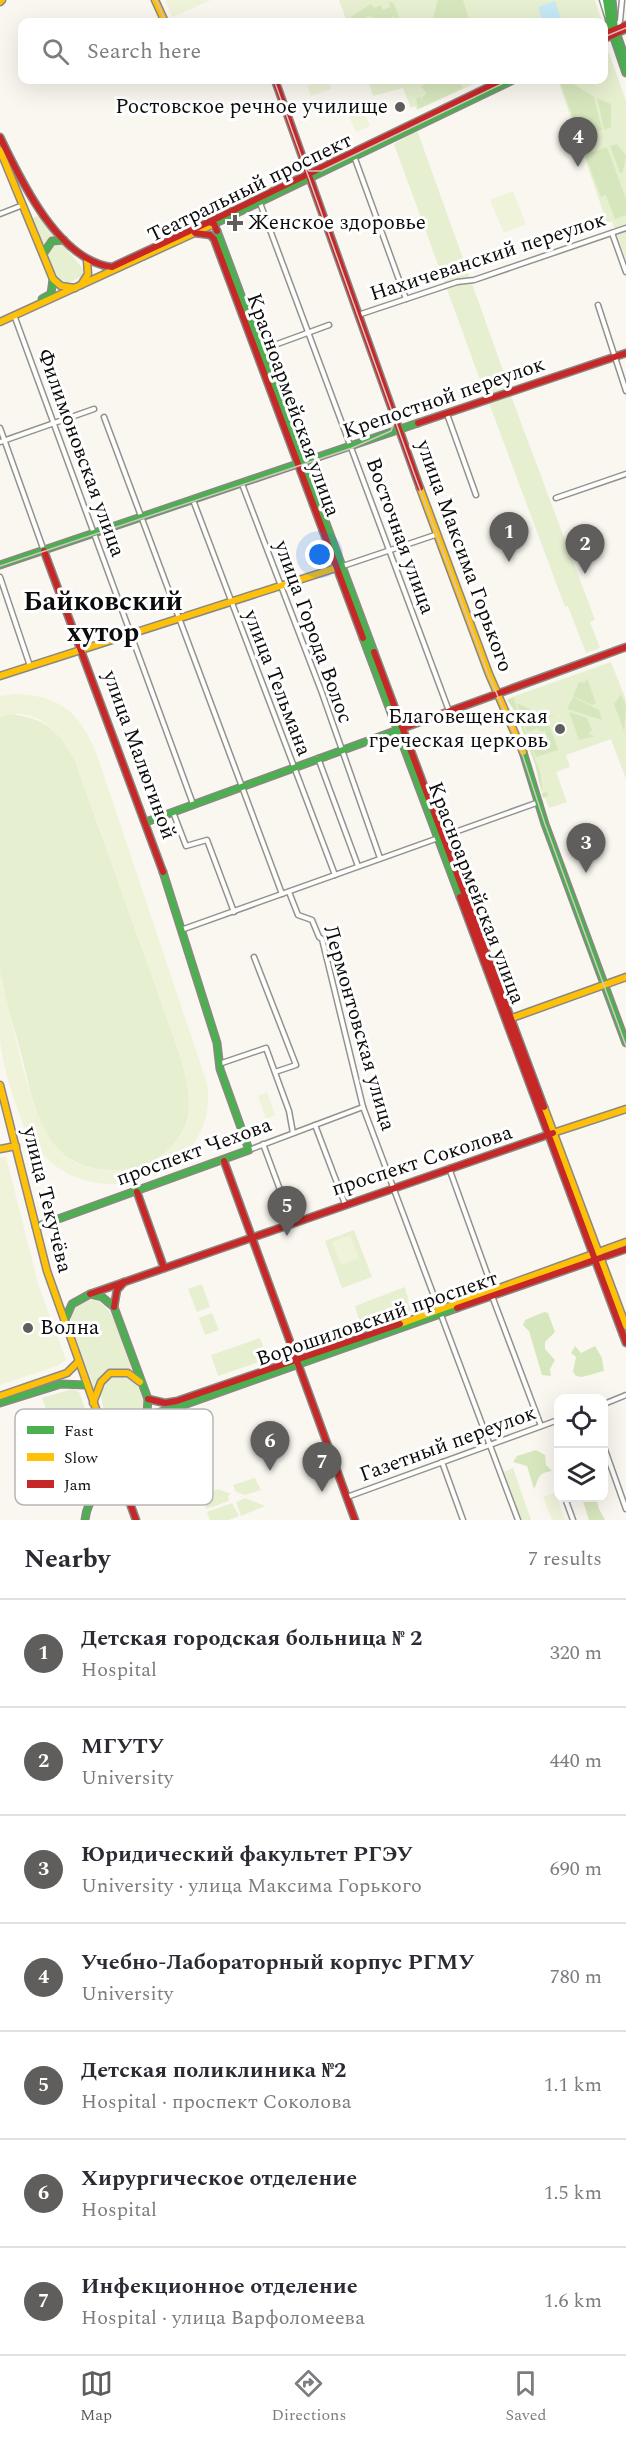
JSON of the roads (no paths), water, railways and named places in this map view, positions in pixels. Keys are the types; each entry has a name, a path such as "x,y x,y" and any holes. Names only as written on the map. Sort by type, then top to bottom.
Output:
{"main road":[{"path":"155,0 163,18"},
{"path":"604,0 609,22 626,60"},
{"path":"612,0 614,32 626,73"},
{"path":"608,36 626,27"},
{"path":"608,33 614,32"},
{"name":"улица Максима Горького","path":"276,84 399,430 520,743 538,802 626,1043"},
{"name":"Театральный проспект","path":"0,320 78,288 195,233 495,84"},
{"name":"Театральный проспект","path":"86,260 100,268 112,267 260,203 309,176 505,84"},
{"path":"0,137 22,183 47,220 86,260 88,274 78,288 61,286 53,279 0,150"},
{"name":"Красноармейская улица","path":"212,223 261,350 301,464"},
{"name":"Красноармейская улица","path":"195,233 210,235 214,239 626,1326"},
{"path":"43,255 50,243 64,240"},
{"name":"Театральный проспект","path":"0,320 48,297 52,290 53,279"},
{"name":"Крепостной переулок","path":"0,565 626,353"},
{"name":"улица Малюгиной","path":"44,551 146,822 217,1043 219,1064 249,1150"},
{"path":"0,676 339,567"},
{"path":"146,822 626,647"},
{"name":"Красноармейская улица","path":"440,837 512,1018 553,1135"},
{"path":"512,1018 626,977"},
{"name":"улица Текучёва","path":"0,1085 36,1227 64,1322 93,1404"},
{"name":"проспект Соколова","path":"64,1322 71,1302 126,1280 626,1109"},
{"path":"0,1149 16,1146"},
{"name":"проспект Чехова","path":"36,1227 224,1161 249,1150"},
{"path":"224,1161 356,1520"},
{"path":"137,1192 164,1268"},
{"name":"Ворошиловский проспект","path":"171,1409 598,1255 626,1242"},
{"name":"Ворошиловский проспект","path":"598,1255 626,1249"},
{"name":"Красноармейская улица","path":"598,1255 626,1343"},
{"path":"114,1307 117,1290 126,1280"},
{"path":"90,1294 102,1297 114,1307 148,1399 148,1409"},
{"path":"0,1396 67,1373 78,1362"},
{"name":"Ворошиловский проспект","path":"148,1399 170,1403 297,1362"},
{"path":"95,1409 93,1404 101,1383 110,1373 128,1373 143,1386"},
{"path":"0,1403 61,1384 86,1385"},
{"path":"85,1520 87,1505"},
{"path":"130,1505 136,1520"}],"street":[{"path":"614,32 620,21 622,0"},
{"path":"354,156 406,300"},
{"name":"Восточная улица","path":"260,203 449,711"},
{"path":"0,214 23,205"},
{"name":"Нахичеванский переулок","path":"358,315 457,282 474,280 626,228"},
{"path":"612,233 626,272"},
{"path":"598,305 626,391"},
{"name":"Филимоновская улица","path":"14,315 132,632 193,804"},
{"path":"261,350 329,325"},
{"path":"2,441 94,409"},
{"path":"447,414 476,495"},
{"path":"104,417 282,894"},
{"name":"улица Малюгиной","path":"0,428 2,441 44,551"},
{"path":"556,498 626,474"},
{"name":"улица Города Волос","path":"242,484 322,693 380,858"},
{"name":"улица Тельмана","path":"193,500 335,875"},
{"path":"339,567 438,534"},
{"path":"0,577 30,666"},
{"path":"318,758 358,866"},
{"path":"181,930 538,802"},
{"path":"173,812 186,846 207,840 234,912"},
{"name":"Лермонтовская улица","path":"289,892 297,915 312,920 322,939 363,1107 518,1520"},
{"path":"254,957 296,1065 275,1072"},
{"path":"219,1064 265,1047 289,1111 293,1133"},
{"name":"проспект Чехова","path":"249,1150 363,1107"},
{"path":"315,1125 345,1204"},
{"path":"263,1144 292,1222"},
{"path":"448,1168 541,1426"},
{"path":"608,1402 626,1395"},
{"name":"Газетный переулок","path":"347,1497 554,1421"},
{"path":"603,1448 626,1509"},
{"path":"441,1462 463,1520"},
{"path":"567,1502 573,1520"}],"water":[{"path":"555,1 561,18 542,18 538,7"}],"tram line":[{"path":"156,0 164,18"},
{"path":"608,35 626,28"},
{"path":"275,84 415,476 488,674 519,744 545,824 626,1046"},
{"path":"304,165 309,171 321,171 502,84"},
{"path":"0,566 352,448 391,431 396,418"}],"place":[{"name":"Ростовское речное училище","path":"400,107"},
{"name":"Учебно-Лабораторный корпус РГМУ","path":"578,167"},
{"name":"Женское здоровье","path":"235,223"},
{"name":"Детская городская больница № 2","path":"509,562"},
{"name":"МГУТУ","path":"585,574"},
{"name":"Благовещенская греческая церковь","path":"560,729"},
{"name":"Юридический факультет РГЭУ","path":"586,873"},
{"name":"Детская поликлиника №2","path":"287,1236"},
{"name":"Волна","path":"28,1328"},
{"name":"Хирургическое отделение","path":"270,1471"},
{"name":"Инфекционное отделение","path":"322,1492"}],"district":[{"name":"Байковский хутор","path":"103,618"}]}
